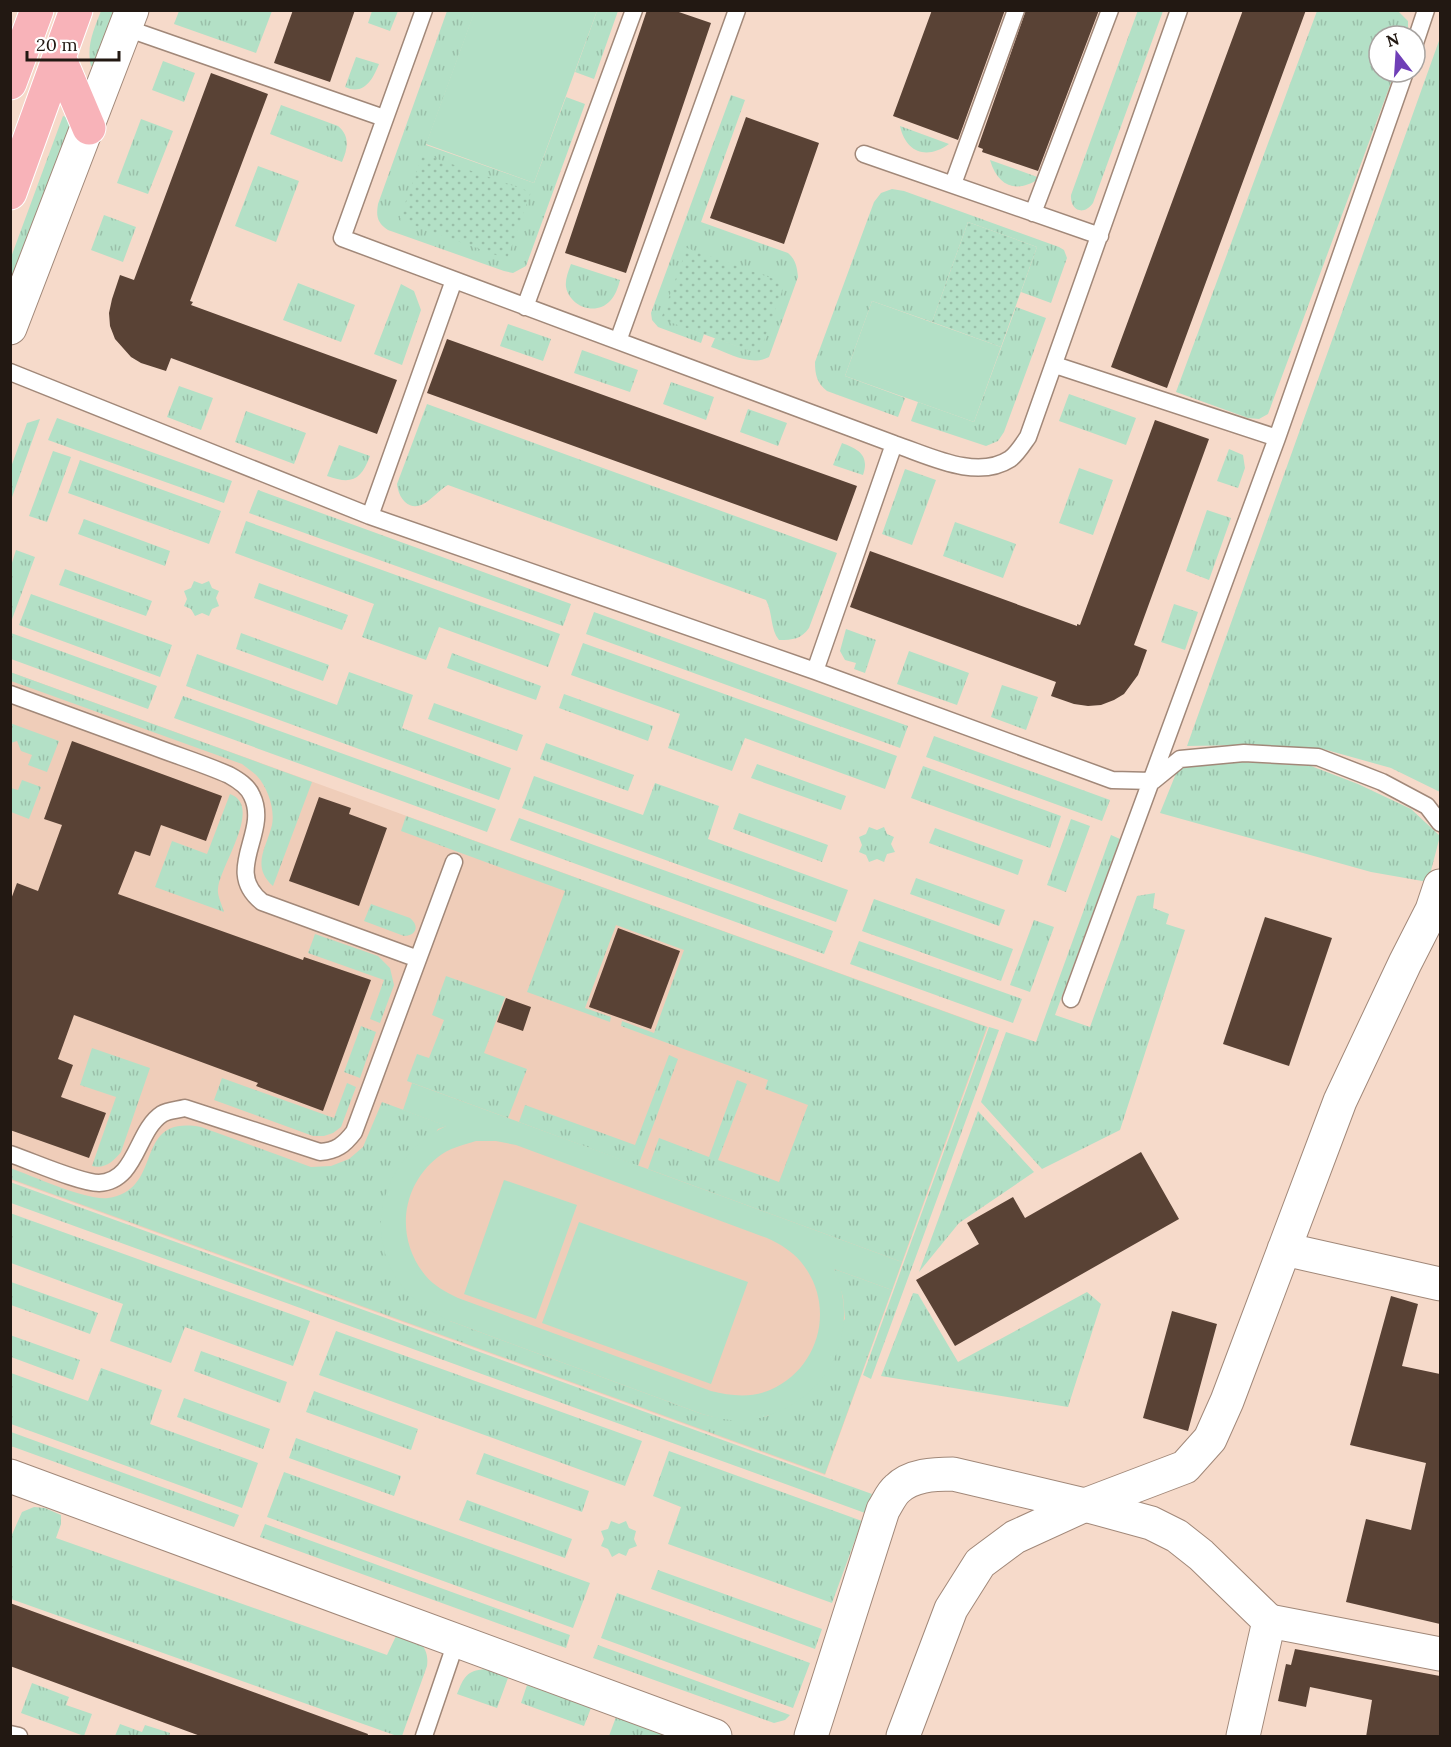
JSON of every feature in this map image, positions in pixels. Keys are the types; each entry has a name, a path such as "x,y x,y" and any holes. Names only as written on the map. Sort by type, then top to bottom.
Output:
{"main road":[{"path":"14,67 36,10"},
{"path":"10,193 76,10"},
{"path":"59,57 89,128"}],"street":[{"path":"10,328 89,128 129,19"},
{"path":"903,1737 951,1609 980,1563 1015,1537 1085,1505 1185,1467 1210,1439 1227,1401 1340,1101 1432,910 1440,886"},
{"path":"1284,1249 1440,1284"},
{"path":"811,1737 883,1510 896,1489 915,1478 934,1474 953,1474 1151,1523 1177,1536 1202,1555 1269,1621 1440,1654"},
{"path":"10,1476 715,1737"},
{"path":"1243,1737 1269,1621"}],"lane":[{"path":"424,10 342,238 894,444 964,467 992,467 1012,458 1028,437 1179,10"},
{"path":"525,307 634,10"},
{"path":"618,341 737,10"},
{"path":"953,184 1016,10"},
{"path":"1033,213 1110,10"},
{"path":"129,19 384,118"},
{"path":"1071,999 1153,781 1277,438 1401,84"},
{"path":"864,154 1100,236"},
{"path":"370,516 454,280"},
{"path":"1055,365 1277,438"},
{"path":"10,372 370,516 815,671 1112,780 1153,781 1180,759 1244,753 1318,757 1382,782 1427,806 1440,823"},
{"path":"815,671 894,444"},
{"path":"10,694 204,765 244,784 252,796 257,812 256,826 244,866 247,882 254,895 262,902 418,959"},
{"path":"10,1154 84,1180 100,1183 115,1178 126,1168 149,1124 164,1112 184,1108 320,1152 333,1151 345,1144 354,1132 454,862"},
{"path":"424,1737 456,1642"},
{"path":"10,1734 19,1737"}],"shaded area":[{"path":"10,672 988,1027 825,1475 11,1180"}],"green space":[{"path":"179,10 272,11 256,53 174,24"},
{"path":"475,10 597,11 534,183 426,144"},
{"path":"1138,10 1163,11 1093,203 1086,209 1078,210 1073,205 1071,195"},
{"path":"101,11 117,11 94,66 91,66 90,45"},
{"path":"372,11 398,11 390,31 368,23"},
{"path":"447,11 475,11 426,145 534,183 566,97 585,104 526,266 513,273 388,230 378,219 378,204"},
{"path":"597,11 618,11 594,79 575,72"},
{"path":"1317,11 1398,11 1408,21 1408,24 1367,24 1367,84 1391,84 1268,414 1259,419 1248,418 1176,392"},
{"path":"1440,38 1440,792 1391,768 1323,749 1246,745 1187,746 1424,84 1427,84 1427,74"},
{"path":"356,57 379,64 374,75 363,88 352,89 345,87"},
{"path":"163,61 195,73 184,102 152,90"},
{"path":"731,95 745,100 701,222 788,253 796,264 798,277 769,357 762,360 747,360 711,347 715,338 759,354 661,318 704,334 701,343 658,327 652,320 651,313"},
{"path":"281,105 338,126 345,134 347,142 342,162 270,134"},
{"path":"63,116 69,118 69,138 11,298 10,260"},
{"path":"141,119 173,131 148,194 117,183"},
{"path":"900,126 949,144 933,152 918,151 907,142"},
{"path":"423,154 531,192 507,259 399,220"},
{"path":"990,160 1040,178 1024,186 1009,185 998,176"},
{"path":"258,166 299,181 276,242 235,226"},
{"path":"892,189 904,191 1059,247 1064,250 1067,258 1051,303 1021,292 1037,247 968,222 932,322 872,301 845,376 905,398 898,417 827,391 819,382 815,367 874,202 881,193"},
{"path":"104,215 136,227 123,262 91,250"},
{"path":"968,222 1037,247 1001,347 932,322"},
{"path":"687,248 785,283 759,354 661,319"},
{"path":"571,264 620,280 610,301 604,306 591,308 584,307 573,300 566,287"},
{"path":"298,283 355,305 341,342 283,320"},
{"path":"401,284 414,291 421,310 402,365 374,354"},
{"path":"872,301 1001,347 974,422 845,376"},
{"path":"1016,307 1046,318 1004,432 998,441 986,446 911,421 918,402 974,422"},
{"path":"508,324 551,339 543,361 500,346"},
{"path":"582,350 638,370 630,392 574,373"},
{"path":"671,382 714,397 706,420 663,404"},
{"path":"179,386 213,398 201,430 167,417"},
{"path":"1069,394 1136,418 1126,445 1059,421"},
{"path":"427,404 837,553 809,628 803,635 796,638 779,640 774,631 766,600 448,485 428,501 411,506 402,498 397,484"},
{"path":"748,409 787,423 778,446 740,432"},
{"path":"246,411 306,433 294,464 235,442"},
{"path":"57,418 232,481 224,503 48,440"},
{"path":"40,419 11,500 11,467 27,423"},
{"path":"842,443 858,450 864,458 863,475 833,465"},
{"path":"339,445 370,456 363,471 349,480 327,476"},
{"path":"1229,449 1243,455 1245,468 1238,488 1217,481"},
{"path":"53,451 71,457 47,522 29,516"},
{"path":"80,460 221,511 209,544 68,493"},
{"path":"1079,468 1113,480 1093,535 1059,523"},
{"path":"905,469 936,480 912,545 882,534"},
{"path":"258,490 571,604 563,626 249,513"},
{"path":"1207,510 1231,518 1209,580 1186,571"},
{"path":"84,519 170,551 165,566 78,534"},
{"path":"246,521 560,634 548,667 439,627 426,660 362,637 374,604 235,553"},
{"path":"955,522 1016,544 1003,578 943,556"},
{"path":"16,550 35,557 11,622 11,566"},
{"path":"65,569 152,601 146,616 59,585"},
{"path":"194,581 202,584 209,581 212,588 219,591 216,598 219,606 212,609 209,616 202,613 195,616 191,609 184,606 187,599 184,591 191,588"},
{"path":"259,583 348,615 342,630 254,598"},
{"path":"31,594 172,645 160,677 19,625"},
{"path":"1174,604 1198,612 1185,650 1161,642"},
{"path":"594,612 908,726 900,748 586,634"},
{"path":"846,629 876,640 865,673 854,669 856,663 845,660 840,651"},
{"path":"11,633 157,686 148,709 11,659"},
{"path":"241,633 329,665 323,681 236,649"},
{"path":"583,643 897,756 885,789 745,738 732,771 668,748 680,714 571,675"},
{"path":"909,651 969,673 957,705 897,684"},
{"path":"452,653 541,686 536,700 447,668"},
{"path":"197,654 337,705 349,672 413,695 402,728 511,768 499,800 186,686"},
{"path":"10,672 312,782 273,886 266,879 261,864 273,819 270,799 254,773 242,764 11,681"},
{"path":"1002,685 1038,697 1026,730 991,717"},
{"path":"564,694 653,726 648,741 559,708"},
{"path":"183,696 496,809 487,832 174,718"},
{"path":"434,703 523,735 517,751 428,719"},
{"path":"10,723 59,741 47,772 28,765 32,755 21,751 17,741 11,743"},
{"path":"934,736 1110,800 1102,821 926,757"},
{"path":"546,743 634,775 628,791 540,759"},
{"path":"1242,762 1311,766 1358,784 1411,809 1440,836 1428,882 1371,872 1160,813 1179,766"},
{"path":"757,764 846,796 841,810 751,778"},
{"path":"923,766 1061,816 1050,848 911,798"},
{"path":"534,776 643,815 655,783 719,806 708,839 848,890 836,922 522,808"},
{"path":"22,780 41,787 29,819 11,812 11,788 18,790"},
{"path":"230,794 239,801 243,811 237,838 218,889 224,912 155,887 172,841 207,854"},
{"path":"739,813 828,845 822,862 733,829"},
{"path":"406,816 987,1027 902,1262 648,1169 659,1138 709,1157 737,1080 747,1084 718,1160 779,1182 808,1105 765,1089 768,1080 621,1026 622,1021 654,1033 684,950 616,925 585,1008 611,1017 610,1022 527,992 565,891 401,831"},
{"path":"519,818 833,931 824,954 510,840"},
{"path":"1071,819 1090,826 1066,892 1047,885"},
{"path":"869,827 877,830 884,827 887,834 894,837 891,844 895,852 887,854 884,862 877,859 869,862 866,855 859,852 862,845 859,837 866,834"},
{"path":"935,828 1023,860 1018,875 929,843"},
{"path":"1111,835 1120,839 1055,1015 1090,1027 1137,896 1155,893 1153,908 1169,914 1166,924 1185,930 1120,1130 1042,1169 981,1102 1006,1032 1036,1042"},
{"path":"916,878 1005,910 999,926 910,894"},
{"path":"874,899 1013,949 1001,981 862,931"},
{"path":"371,904 410,918 416,927 414,932 404,936 364,921"},
{"path":"1034,920 1054,927 1030,992 1010,985"},
{"path":"315,934 378,956 390,968 394,985 380,1023 370,1019 384,980 308,953"},
{"path":"859,941 1022,999 1013,1023 850,964"},
{"path":"446,976 505,997 484,1053 527,1069 508,1118 407,1081 417,1054 429,1058 444,1020 432,1015"},
{"path":"361,1026 376,1032 360,1078 344,1072"},
{"path":"989,1027 999,1030 871,1379 863,1375"},
{"path":"92,1048 150,1068 121,1152 105,1166 92,1166 116,1097 80,1085"},
{"path":"669,1055 678,1059 638,1166 519,1122 525,1105 635,1145"},
{"path":"222,1078 334,1118 347,1083 356,1087 341,1127 324,1136 313,1136 214,1100"},
{"path":"412,1083 902,1262 892,1290 834,1269 842,1295 844,1320 840,1344 830,1367 815,1386 797,1402 774,1414 748,1420 730,1420 702,1414 450,1321 429,1310 410,1295 399,1282 387,1260 382,1238 381,1215 386,1194 395,1173 409,1154 426,1138 446,1126 403,1110","holes":["476,1141 496,1141 516,1145 767,1238 790,1251 801,1262 812,1279 818,1297 820,1315 818,1334 801,1367 787,1380 763,1393 741,1395 718,1393 458,1298 436,1286 415,1260 409,1245 406,1213 416,1182 442,1154"]},
{"path":"382,1102 447,1126 438,1129 381,1219 450,1321 702,1414 735,1419 768,1416 845,1319 843,1297 834,1269 892,1290 825,1474 11,1179 10,1168 87,1196 108,1198 126,1192 137,1182 156,1142 165,1131 179,1126 201,1127 311,1167 331,1166 349,1159 363,1147"},
{"path":"978,1111 1034,1172 959,1223 919,1272"},
{"path":"504,1180 577,1205 536,1319 464,1294"},
{"path":"10,1182 872,1494 865,1513 11,1203"},
{"path":"10,1213 310,1321 293,1366 185,1327 171,1363 110,1341 123,1304 11,1263"},
{"path":"579,1222 748,1282 711,1384 542,1323"},
{"path":"11,1282 98,1313 90,1334 11,1305"},
{"path":"1087,1292 1101,1304 1068,1407 881,1376 913,1293 918,1294 958,1362"},
{"path":"336,1331 642,1441 625,1486 319,1375"},
{"path":"10,1335 80,1360 73,1380 11,1357"},
{"path":"201,1351 287,1382 280,1403 194,1371"},
{"path":"101,1368 162,1390 150,1424 258,1463 242,1508 11,1424 11,1373 88,1401"},
{"path":"314,1391 418,1429 411,1450 306,1412"},
{"path":"184,1398 270,1429 263,1449 177,1417"},
{"path":"11,1432 239,1515 234,1527 11,1446"},
{"path":"296,1438 401,1476 394,1496 289,1458"},
{"path":"669,1451 862,1521 832,1603 668,1544 681,1507 653,1496"},
{"path":"484,1453 589,1491 582,1512 476,1474"},
{"path":"284,1472 590,1583 573,1628 267,1517"},
{"path":"467,1500 572,1539 565,1558 459,1520"},
{"path":"34,1507 45,1508 61,1515 61,1524 56,1538 387,1655 396,1636 409,1637 420,1643 426,1652 427,1666 402,1736 11,1599 10,1539 22,1512"},
{"path":"611,1521 619,1524 626,1521 629,1528 636,1531 634,1539 637,1546 629,1549 626,1556 619,1553 612,1557 608,1549 601,1546 604,1539 601,1531 608,1529"},
{"path":"265,1524 570,1635 566,1648 260,1537"},
{"path":"658,1570 822,1629 815,1649 651,1589"},
{"path":"617,1593 810,1663 793,1708 601,1638"},
{"path":"598,1645 790,1715 785,1720 774,1723 593,1658"},
{"path":"485,1669 508,1678 497,1708 457,1694 470,1673"},
{"path":"32,1683 69,1697 66,1705 92,1714 84,1736 21,1713"},
{"path":"527,1685 591,1708 584,1726 521,1703"},
{"path":"616,1717 668,1736 609,1736"},
{"path":"120,1724 142,1732 145,1725 170,1733 169,1736 115,1736"}],"building":[{"path":"293,10 355,10 330,82 274,63"},
{"path":"647,10 673,10 711,23 626,273 565,253"},
{"path":"932,10 1005,10 958,140 893,116"},
{"path":"1026,10 1099,10 1038,171 982,152 983,149 978,147"},
{"path":"1243,10 1306,10 1167,388 1111,367"},
{"path":"211,73 268,94 190,301 193,302 191,305 397,380 377,434 171,358 166,371 141,363 131,357 115,339 110,326 109,313 120,275 134,280"},
{"path":"746,117 819,143 784,244 710,218"},
{"path":"447,339 857,486 837,541 427,393"},
{"path":"1155,420 1209,439 1134,645 1147,650 1138,675 1124,694 1101,705 1074,704 1051,696 1056,682 850,607 870,551 1077,626 1077,624 1080,625"},
{"path":"72,741 222,796 206,841 161,825 150,856 135,851 118,894 303,960 304,957 371,980 323,1111 256,1086 258,1083 74,1015 58,1059 73,1065 61,1097 106,1113 89,1158 10,1130 10,902 17,883 38,891 62,825 44,819"},
{"path":"319,797 351,808 349,814 387,828 359,906 289,881"},
{"path":"1265,917 1332,938 1289,1066 1223,1044"},
{"path":"618,928 680,951 651,1029 589,1007"},
{"path":"506,998 531,1007 523,1031 497,1022"},
{"path":"1141,1152 1179,1219 955,1346 916,1280 979,1244 967,1223 1013,1197 1025,1218"},
{"path":"1391,1296 1418,1304 1402,1366 1440,1374 1440,1624 1346,1602 1366,1519 1411,1530 1426,1463 1350,1445"},
{"path":"1172,1311 1217,1324 1188,1431 1143,1418"},
{"path":"10,1603 368,1734 367,1737 203,1737 10,1666"},
{"path":"1295,1649 1440,1676 1440,1737 1366,1737 1372,1700 1310,1687 1306,1707 1278,1701 1286,1664 1291,1665"}]}
